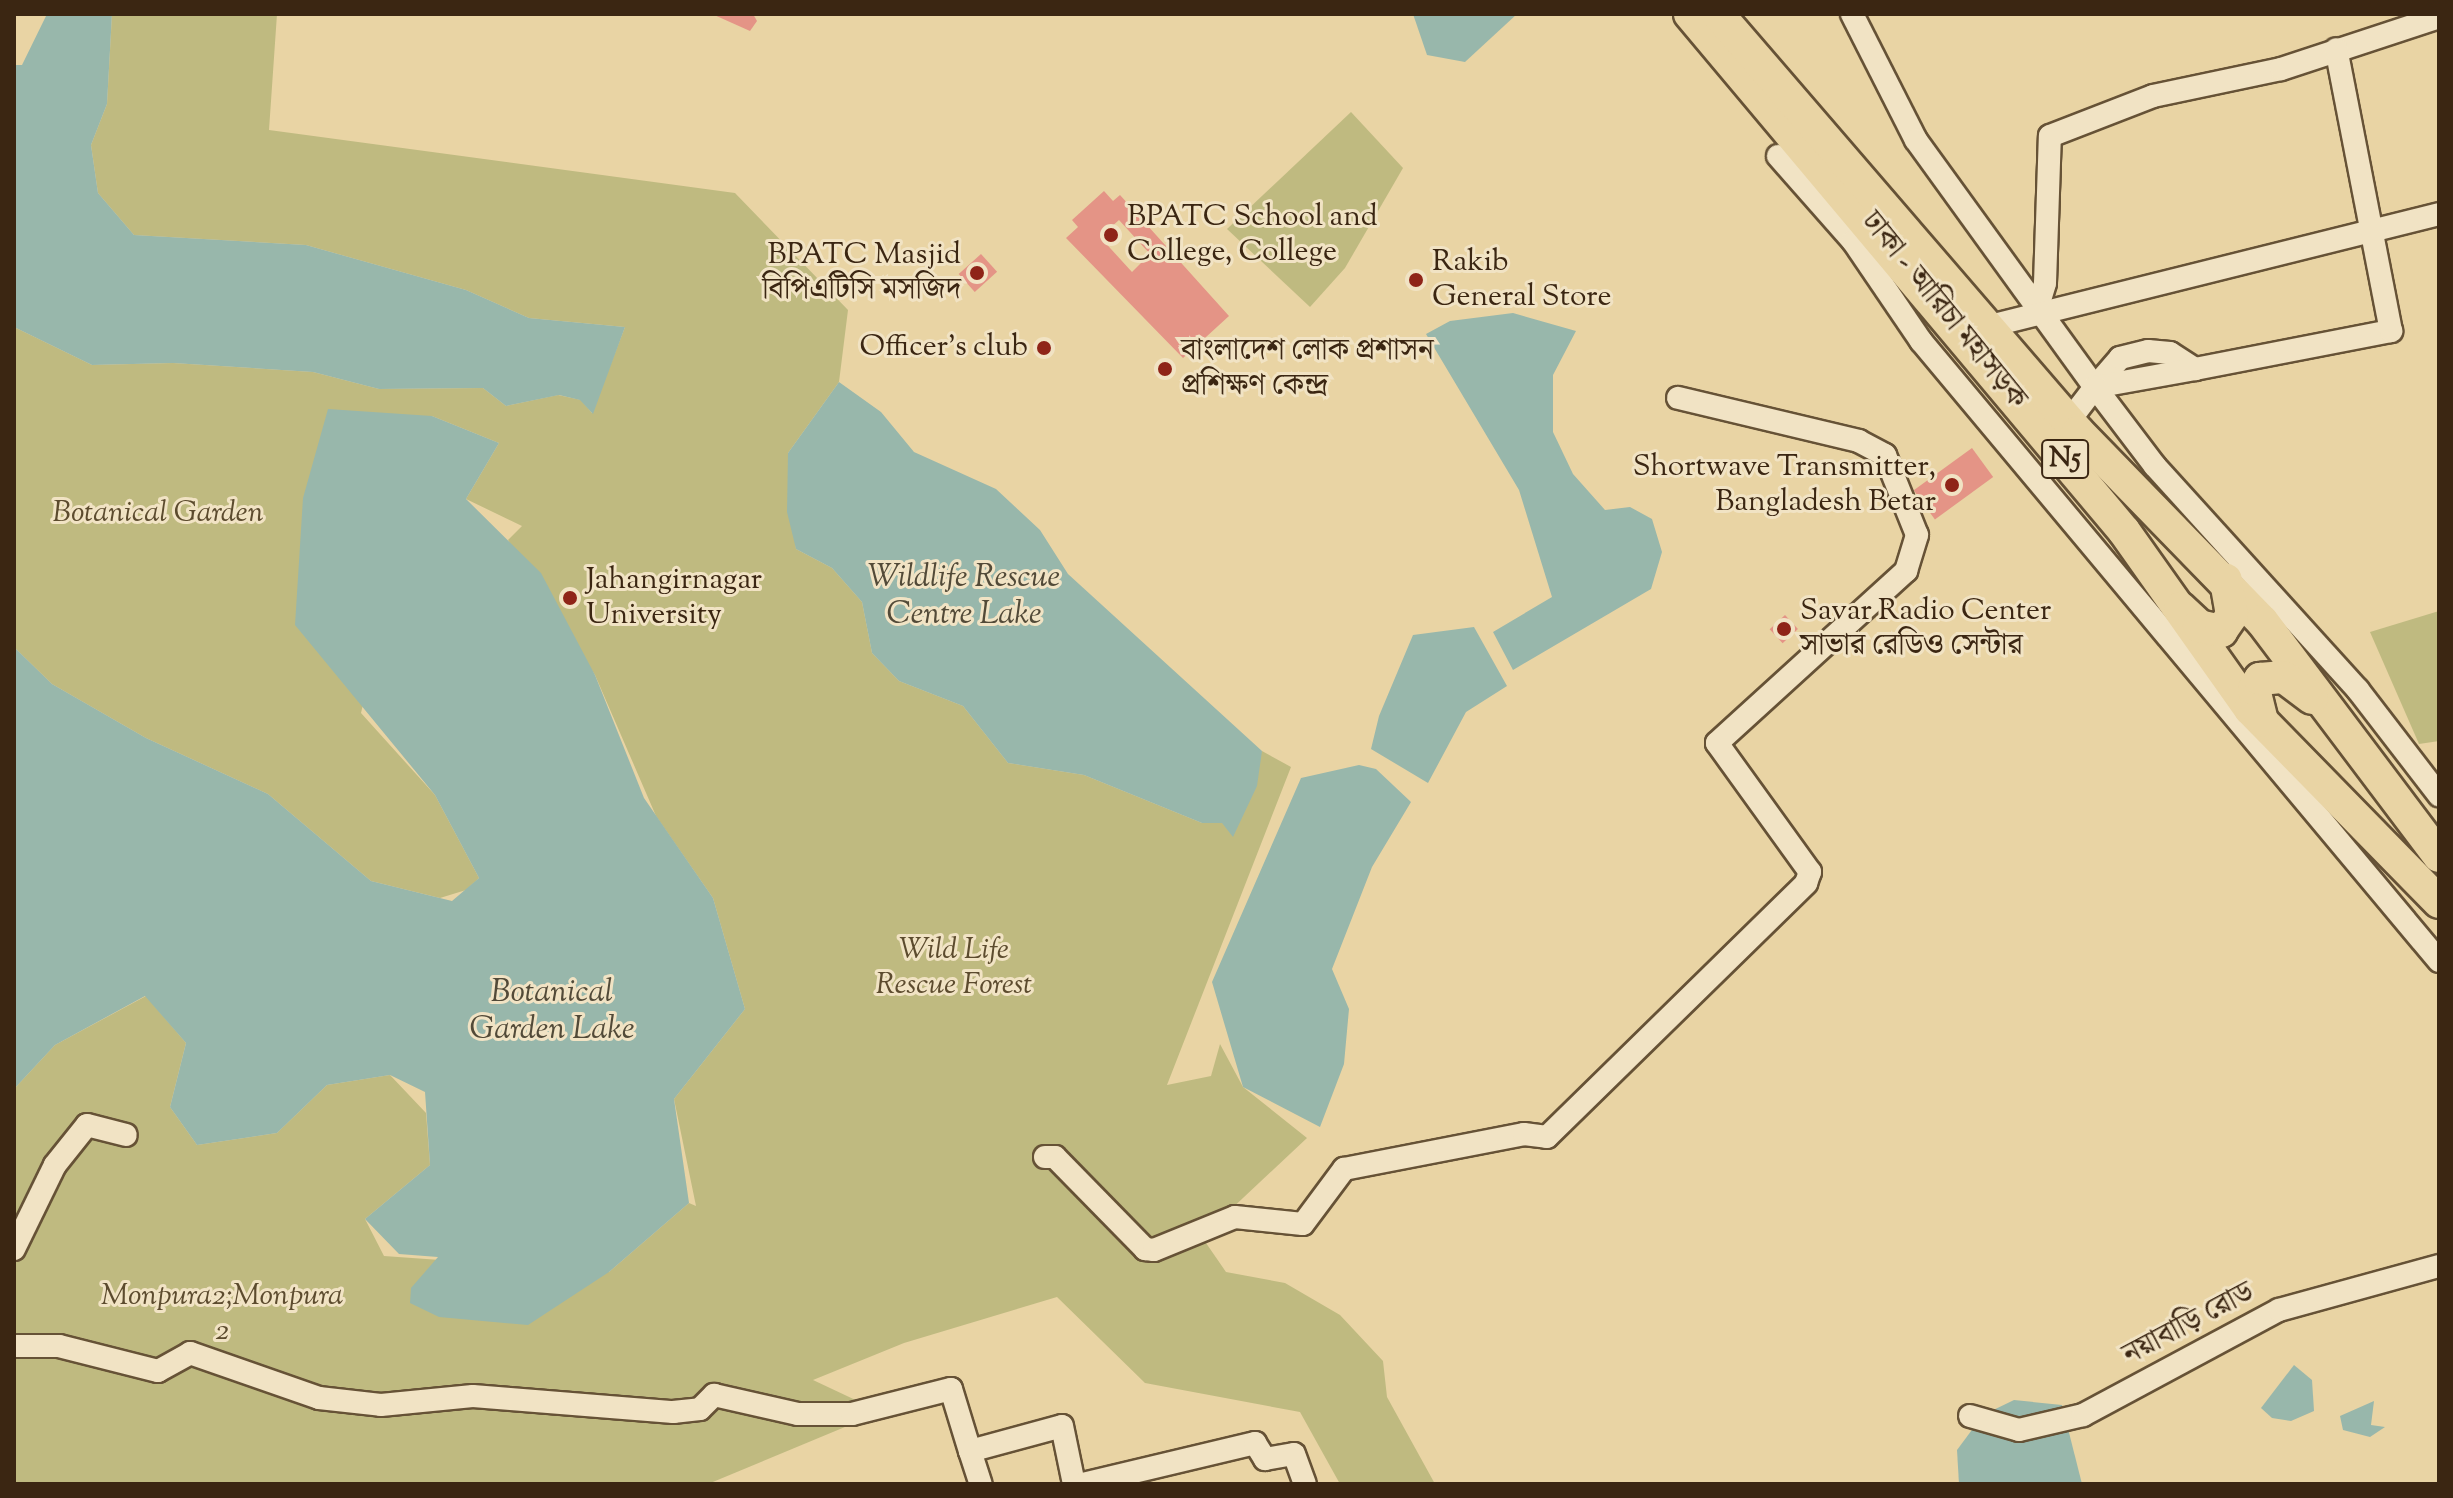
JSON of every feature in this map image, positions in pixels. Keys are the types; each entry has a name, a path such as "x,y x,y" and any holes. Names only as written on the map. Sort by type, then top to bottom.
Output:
{"highway":[{"name":"ঢাকা - আরিচা মহাসড়ক","path":"1690,14 2124,531 2208,659 2262,721 2439,902"},
{"name":"ঢাকা - আরিচা মহাসড়ক","path":"1718,14 2069,421 2226,580 2439,856"},
{"path":"2166,593 2199,626 2221,631 2232,615 2226,580"},
{"path":"2262,721 2254,689 2269,676 2301,687 2334,718"}],"street":[{"path":"1852,14 1916,140 2036,313 2155,466 2358,690 2439,795"},
{"path":"2036,313 2045,283 2050,136 2153,96 2336,49 2439,17"},
{"path":"2069,421 2095,387 2388,334 2391,316 2371,231 2336,49"},
{"path":"1778,156 1853,241 1921,341 2439,961"},
{"path":"1990,326 2439,214"},
{"path":"1045,1157 1055,1157 1145,1249 1154,1250 1235,1217 1303,1224 1344,1169 1524,1134 1547,1137 1806,883 1810,872 1717,743 1906,571 1917,535 1885,455 1859,441 1678,398"},
{"path":"14,1249 55,1165 87,1125 126,1135"},
{"name":"নয়াবাড়ি রোড","path":"1970,1416 2019,1430 2083,1415 2279,1310 2439,1266"},
{"path":"14,1346 59,1346 158,1371 190,1353 319,1398 381,1405 473,1396 673,1412 700,1409 714,1395 798,1414 852,1414 951,1389 981,1484"},
{"path":"970,1451 1062,1426 1074,1484"},
{"path":"1083,1484 1255,1443 1265,1459 1294,1454 1305,1484"}],"green space":[{"name":"Jahangirnagar University","path":"112,14 277,14 269,130 735,193 848,310 839,382 788,453 796,549 832,568 862,602 872,653 899,681 963,706 1008,763 1084,775 1202,823 1222,823 1262,751 1291,767 1167,1085 1211,1076 1220,1044 1243,1087 1307,1138 1227,1213 1206,1243 1226,1272 1285,1283 1340,1315 1383,1361 1387,1397 1435,1484 1340,1484 1300,1412 1145,1383 1057,1297 904,1343 813,1380 881,1412 708,1484 14,1484 14,1089 55,1045 146,996 186,1043 170,1107 197,1145 277,1133 327,1085 390,1075 426,1113 430,1165 365,1219 384,1256 609,1272 689,1203 696,1206 674,1099 745,1009 713,898 656,816 595,675 508,540 522,526 466,499 499,443 432,416 361,713 435,795 479,878 466,890 440,898 371,881 268,794 146,738 52,684 14,647 14,327 92,365 173,363 313,372 379,389 483,388 506,406 558,395 581,400 592,413 625,327 529,318 466,290 306,245 134,235 98,193 91,145 107,104"},
{"path":"1351,112 1403,168 1345,268 1310,307 1227,229"},
{"path":"2439,611 2439,741 2419,744 2370,632"}],"water":[{"path":"47,14 112,14 107,104 91,145 98,193 134,235 306,245 466,290 529,318 625,327 593,414 580,400 559,395 506,406 483,388 379,389 313,372 173,363 92,365 14,327 14,65 22,65"},
{"path":"1413,14 1517,14 1465,62 1427,55"},
{"path":"1513,313 1576,331 1553,375 1553,432 1573,474 1605,510 1630,507 1652,519 1662,552 1651,589 1513,670 1493,632 1552,597 1519,490 1426,334 1450,321"},
{"name":"Wildlife Rescue Centre Lake","path":"839,382 881,412 914,452 996,489 1040,530 1068,574 1262,751 1257,786 1233,837 1222,823 1202,823 1084,775 1008,763 963,706 899,681 872,653 862,602 832,568 796,549 787,512 788,453"},
{"name":"Botanical Garden Lake","path":"328,409 432,416 499,443 466,499 541,573 595,675 644,798 713,898 745,1009 674,1099 689,1203 609,1272 528,1325 439,1317 410,1303 411,1288 438,1257 399,1254 365,1219 430,1165 425,1092 390,1075 327,1085 277,1133 197,1145 170,1107 186,1043 145,996 55,1045 14,1089 14,647 52,684 146,738 268,794 371,881 452,901 479,878 435,795 295,625 303,498"},
{"path":"1474,627 1507,686 1466,712 1428,783 1371,749 1379,716 1413,635"},
{"path":"1359,765 1376,769 1411,802 1372,867 1332,969 1349,1009 1344,1064 1320,1127 1243,1087 1212,982 1301,778"},
{"path":"2294,1365 2312,1380 2314,1411 2291,1421 2272,1418 2261,1408"},
{"path":"2014,1400 2062,1405 2082,1484 1959,1484 1957,1450 1983,1415"},
{"path":"2374,1401 2371,1425 2385,1427 2370,1437 2343,1430 2340,1416"}],"building":[{"path":"712,14 753,14 757,21 750,31"},
{"path":"1104,191 1113,201 1120,195 1229,316 1183,358 1066,238 1078,227 1072,220","holes":["1119,220 1150,254 1132,272 1100,237"]},
{"name":"BPATC Masjid বিপিএটিসি মসজিদ","path":"981,254 997,272 975,292 959,274"},
{"name":"Shortwave Transmitter, Bangladesh Betar","path":"1972,448 1993,477 1935,519 1914,490"},
{"name":"Savar Radio Center সাভার রেডিও সেন্টার","path":"1785,615 1798,629 1783,643 1770,629"}],"place":[{"name":"BPATC School and College, College","path":"1111,235"},
{"name":"BPATC Masjid বিপিএটিসি মসজিদ","path":"977,273"},
{"name":"Rakib General Store","path":"1416,280"},
{"name":"Officer's club","path":"1044,348"},
{"name":"বাংলাদেশ লোক প্রশাসন প্রশিক্ষণ কেন্দ্র","path":"1165,369"},
{"name":"Shortwave Transmitter, Bangladesh Betar","path":"1952,485"},
{"name":"Jahangirnagar University","path":"570,598"},
{"name":"Savar Radio Center সাভার রেডিও সেন্টার","path":"1784,629"}],"park label":[{"name":"Botanical Garden","path":"158,514"},
{"name":"Wild Life Rescue Forest","path":"954,968"},
{"name":"Monpura2;Monpura 2","path":"222,1314"}]}
